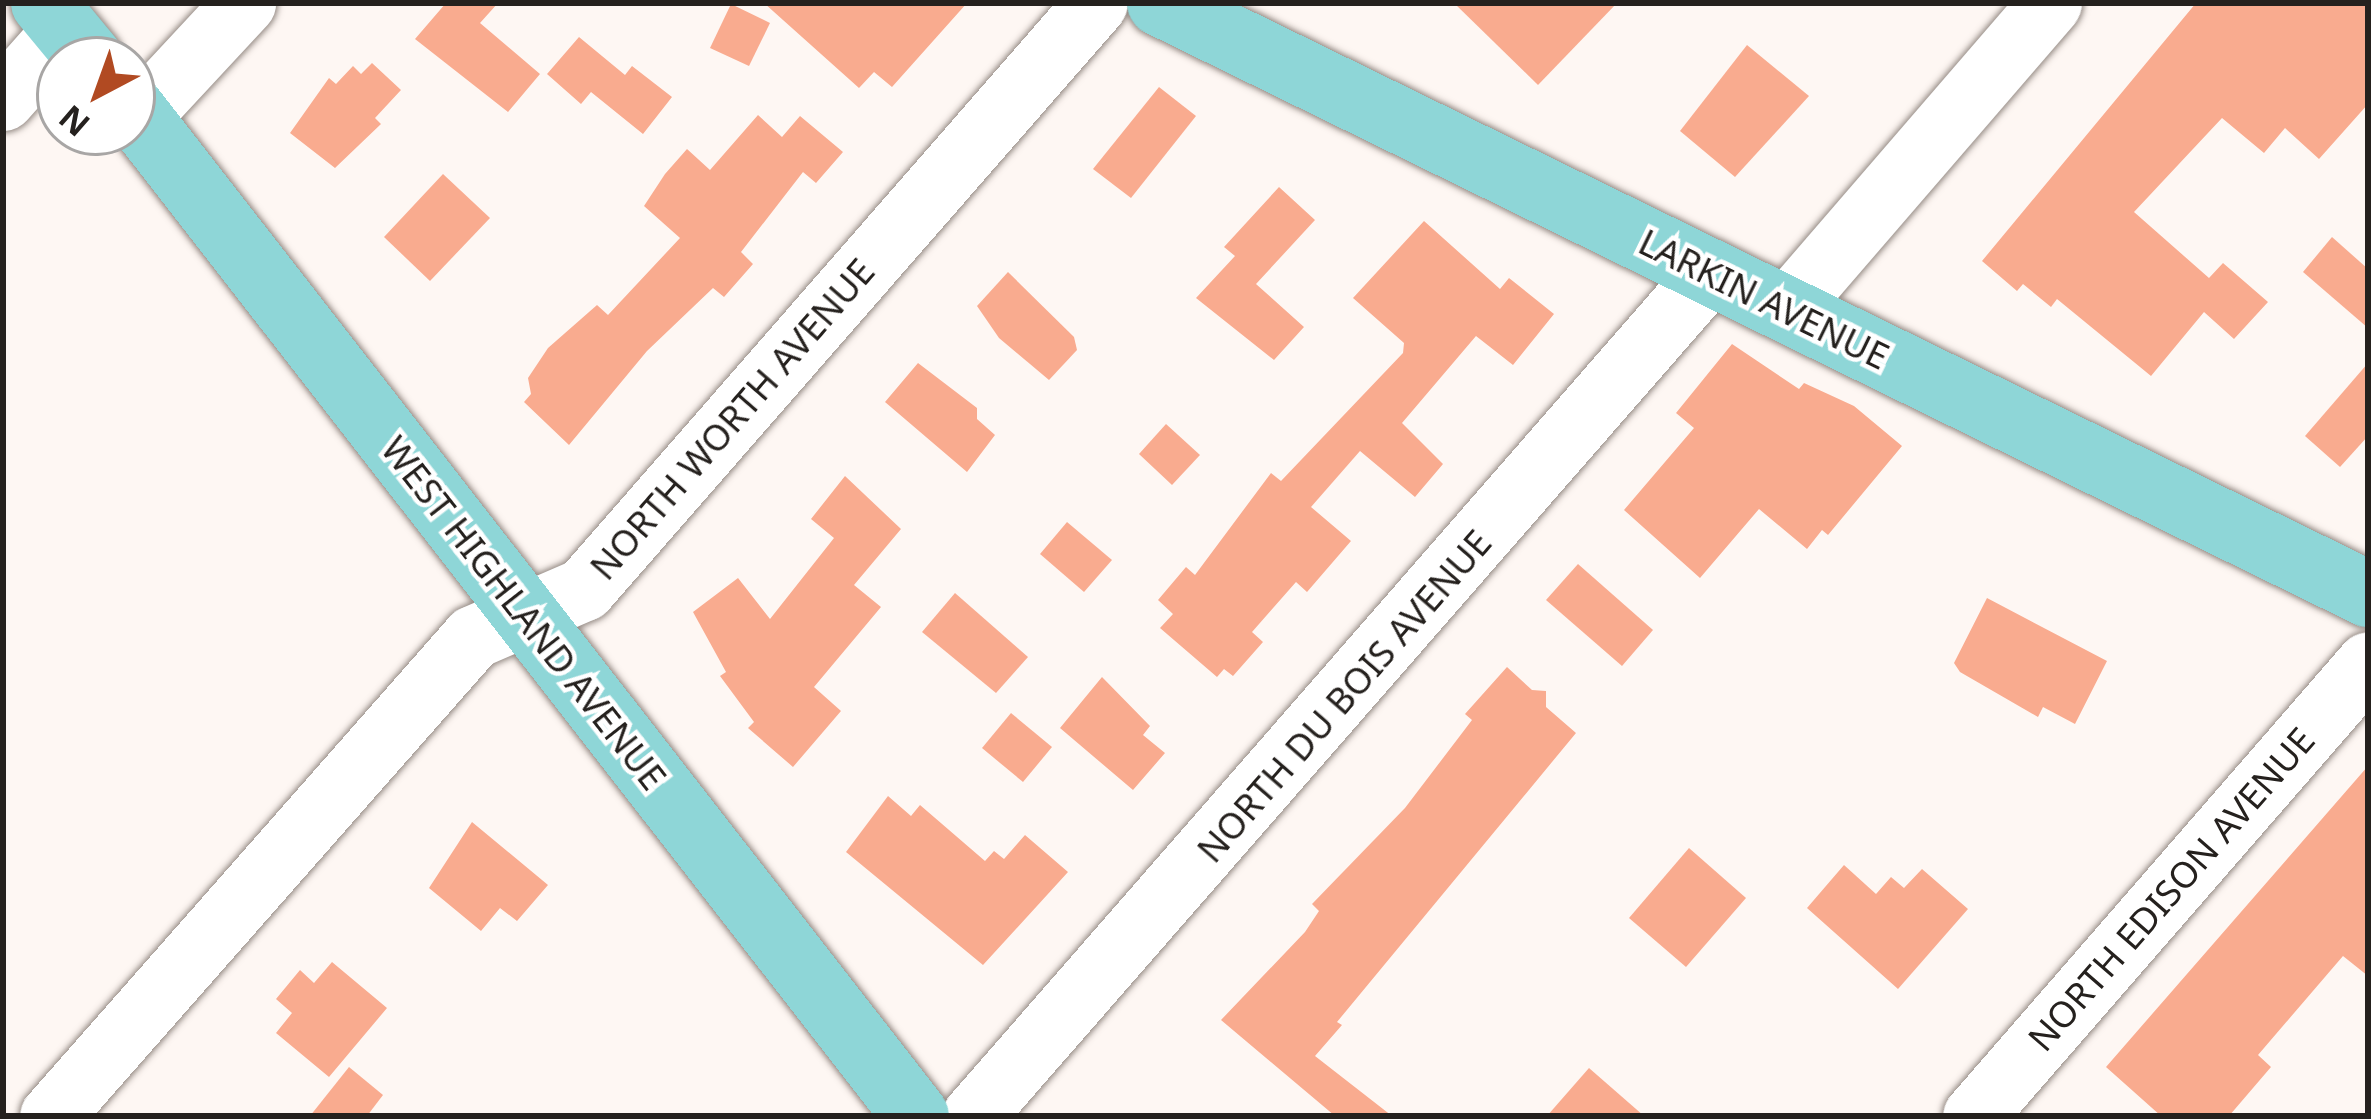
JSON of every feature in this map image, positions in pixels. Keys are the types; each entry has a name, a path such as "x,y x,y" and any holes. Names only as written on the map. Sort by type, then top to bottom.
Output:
{"main road":[{"name":"LARKIN AVENUE","path":"1191,9 1711,272 2368,594"},
{"name":"WEST HIGHLAND AVENUE","path":"156,140 916,1116"}],"street":[{"path":"156,92 244,3"},
{"name":"NORTH WORTH AVENUE","path":"51,1116 429,681 473,637 584,589 1096,3"},
{"path":"1786,309 2050,3"},
{"path":"3,99 66,31"},
{"name":"NORTH DU BOIS AVENUE","path":"973,1116 1711,272"},
{"name":"NORTH EDISON AVENUE","path":"1974,1116 2368,663"}],"building":[{"path":"446,3 498,3 480,23 540,74 508,112 415,39"},
{"path":"764,3 967,3 892,87 874,72 859,88"},
{"path":"1454,3 1617,3 1538,85"},
{"path":"2196,3 2368,3 2368,104 2319,159 2285,128 2264,153 2222,118 2134,212 2209,278 2223,263 2268,302 2234,339 2204,312 2151,376 2057,299 2051,307 2023,284 2017,291 1982,261"},
{"path":"731,4 770,23 749,66 710,48"},
{"path":"579,37 625,75 632,66 672,97 643,134 591,92 581,104 547,74"},
{"path":"1747,45 1809,96 1735,177 1680,131"},
{"path":"372,63 401,90 375,118 381,124 335,168 290,133 329,78 336,84 353,66 361,74"},
{"path":"1159,87 1196,116 1131,198 1093,169"},
{"path":"758,115 782,137 800,116 843,152 816,183 803,172 741,252 753,264 724,297 713,288 647,351 569,445 524,402 531,394 528,378 548,348 597,305 608,315 680,238 644,206 665,174 687,149 710,170"},
{"path":"443,174 490,218 430,281 384,237"},
{"path":"1279,187 1315,220 1256,284 1304,327 1274,360 1196,298 1235,256 1224,247"},
{"path":"1424,221 1500,289 1509,278 1554,314 1513,365 1476,336 1402,423 1443,464 1415,497 1360,451 1311,507 1351,541 1307,592 1296,582 1252,632 1263,642 1233,676 1224,669 1217,677 1160,628 1173,614 1158,600 1186,567 1195,575 1271,473 1281,481 1403,353 1404,343 1353,298"},
{"path":"2332,237 2368,269 2368,328 2303,272"},
{"path":"1008,272 1074,337 1077,350 1049,380 999,338 977,306"},
{"path":"1732,344 1799,389 1804,383 1854,406 1902,446 1828,535 1822,530 1807,549 1759,509 1700,578 1624,510 1694,428 1676,413"},
{"path":"918,363 977,408 977,419 995,435 967,472 885,402"},
{"path":"2368,363 2368,436 2340,467 2305,436"},
{"path":"1166,424 1200,455 1172,485 1139,454"},
{"path":"845,476 901,529 854,585 881,607 814,687 841,711 793,767 748,728 754,722 720,676 726,672 693,612 738,578 770,619 834,538 811,519"},
{"path":"1067,522 1112,560 1084,592 1040,554"},
{"path":"1578,564 1653,630 1622,666 1546,600"},
{"path":"955,593 1028,657 996,693 922,632"},
{"path":"1987,598 2107,661 2075,724 2043,707 2038,717 1960,672 1954,663"},
{"path":"1507,667 1532,690 1546,691 1546,707 1576,733 1337,1022 1342,1025 1315,1056 1392,1116 1335,1116 1221,1020 1305,932 1319,911 1312,904 1405,808 1472,720 1465,714"},
{"path":"1102,677 1150,726 1143,735 1165,753 1133,790 1060,728"},
{"path":"1011,713 1052,747 1023,782 982,748"},
{"path":"2368,766 2368,976 2343,956 2258,1055 2271,1067 2229,1116 2161,1116 2106,1067"},
{"path":"888,796 911,816 920,805 985,861 994,851 1004,859 1025,835 1068,872 983,965 846,852"},
{"path":"472,822 548,885 517,921 500,908 481,931 429,888"},
{"path":"1689,848 1746,898 1686,967 1629,918"},
{"path":"1844,865 1876,894 1891,877 1904,888 1922,869 1968,909 1898,989 1807,908"},
{"path":"332,962 387,1008 329,1077 276,1033 292,1013 276,999 300,970 314,983"},
{"path":"349,1067 383,1095 367,1116 310,1116"},
{"path":"1589,1068 1644,1116 1547,1116"}]}
